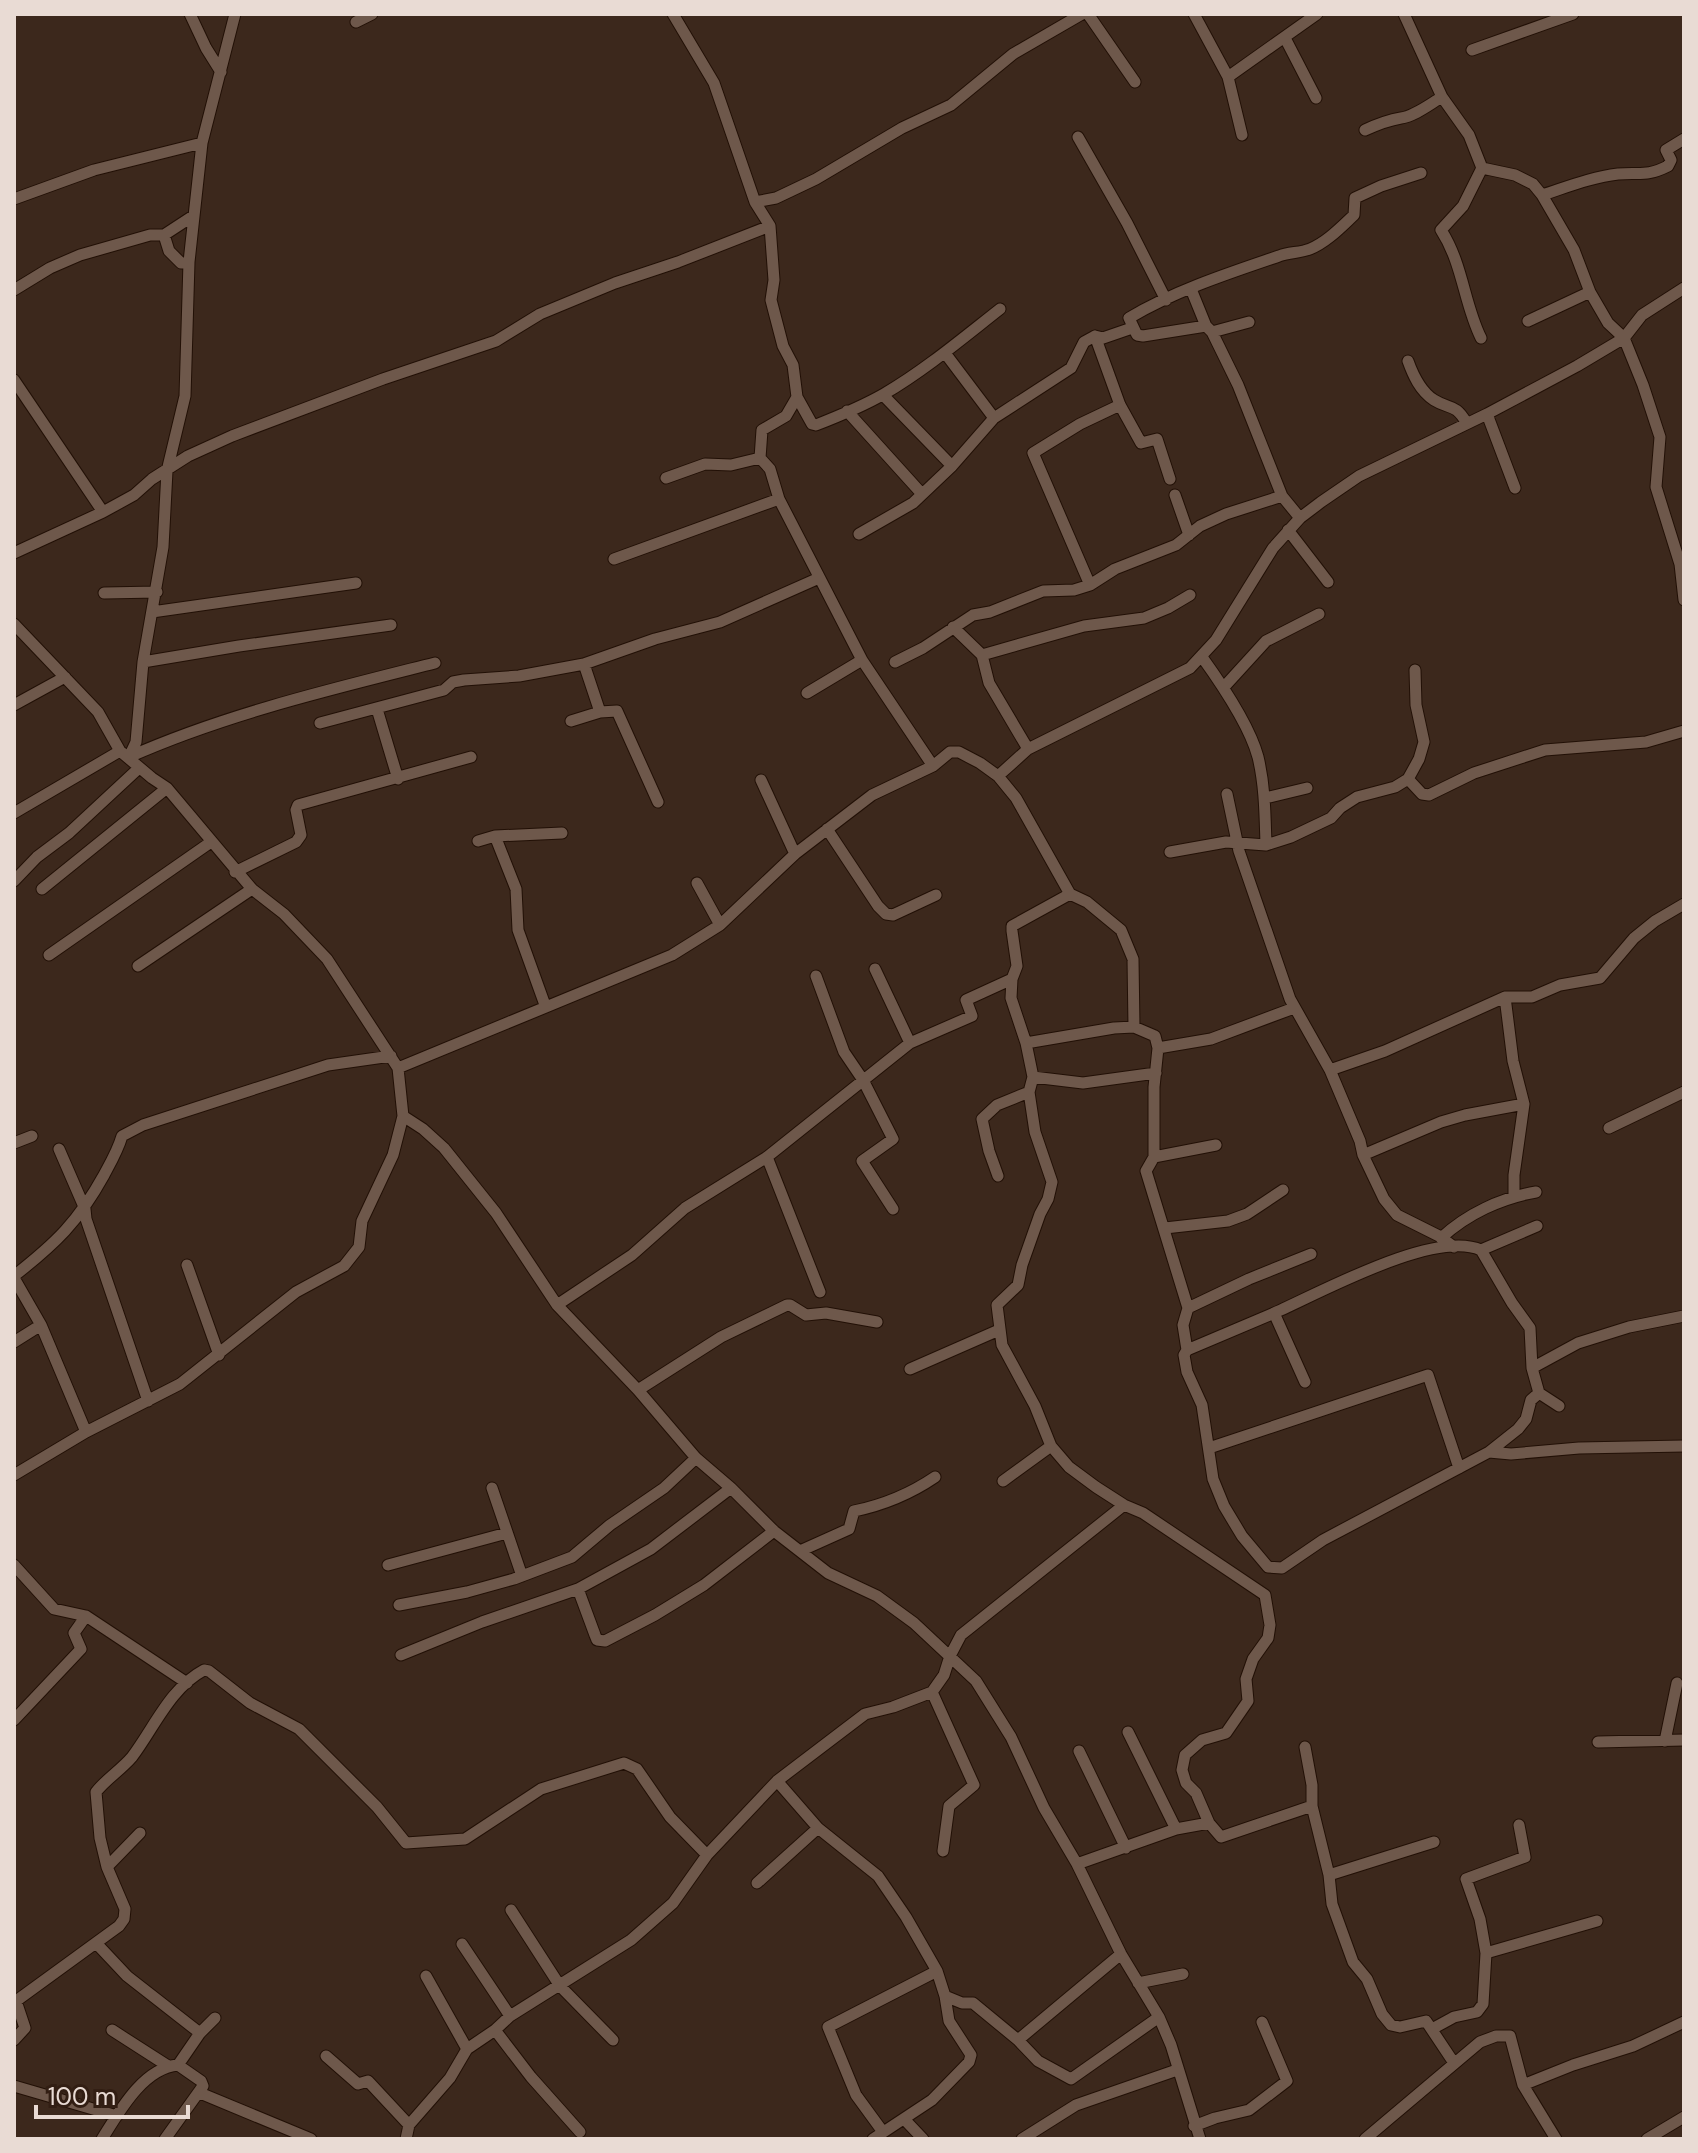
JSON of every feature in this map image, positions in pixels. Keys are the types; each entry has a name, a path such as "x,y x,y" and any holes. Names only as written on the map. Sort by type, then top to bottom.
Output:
{"street":[{"path":"190,14 221,72"},
{"path":"124,754 136,742 143,662 163,547 167,471 185,396 189,262 202,143 235,14"},
{"path":"356,22 372,14"},
{"path":"673,14 714,83 755,202 770,226 774,280 771,300 783,346 793,365 797,397 812,424 816,425 883,395 945,353 1000,309"},
{"path":"755,202 776,198 816,179 867,147 951,105 1013,54 1085,14 1135,82"},
{"path":"1194,14 1228,77 1242,135"},
{"path":"1228,77 1317,14"},
{"path":"1404,14 1442,97 1469,135 1482,168 1463,206 1441,230 1450,245 1481,338"},
{"path":"1472,50 1573,14"},
{"path":"1285,38 1316,98"},
{"path":"1365,130 1394,117 1401,119 1442,97"},
{"path":"1078,137 1166,300"},
{"path":"1542,195 1588,180 1620,174 1650,175 1668,166 1671,160 1666,150 1684,139"},
{"path":"14,199 94,170 202,143"},
{"path":"1482,168 1515,175 1533,184 1574,250 1590,292 1608,323 1624,338 1660,437 1656,487 1680,564 1684,600"},
{"path":"1249,322 1143,336 1137,335 1132,328 1130,317 1191,289 1285,254 1312,249 1354,215 1355,198 1421,173"},
{"path":"14,290 50,268 80,255 150,235 164,235 193,216"},
{"path":"14,553 103,512 134,495 188,456 232,436 383,379 496,341 540,314 770,226"},
{"path":"164,235 169,251 181,263 189,262"},
{"path":"998,776 1028,749 1190,668 1216,640 1273,548 1288,530 1359,476 1487,414 1624,338 1642,315 1684,288"},
{"path":"1191,289 1238,385 1282,496 1300,518"},
{"path":"1528,321 1590,292"},
{"path":"859,534 913,503 952,466 994,418 1071,368 1084,342 1095,336 1103,338 1132,328"},
{"path":"1095,336 1120,405 1141,443 1157,439 1170,479"},
{"path":"945,353 994,418"},
{"path":"1408,361 1423,390 1436,401 1459,410 1466,422"},
{"path":"14,380 54,435 103,512"},
{"path":"883,395 952,466"},
{"path":"797,397 786,416 762,430 760,458 770,469 779,499 862,660 933,766"},
{"path":"1090,585 1033,453 1080,424 1120,405"},
{"path":"847,411 922,494"},
{"path":"1487,414 1515,488"},
{"path":"666,478 705,464 731,465 760,458"},
{"path":"1175,495 1189,535"},
{"path":"895,662 923,648 973,615 990,612 1043,591 1074,590 1090,585 1115,569 1176,545 1200,526 1282,496"},
{"path":"614,559 779,499"},
{"path":"1288,530 1328,582"},
{"path":"320,723 444,690 453,682 519,676 584,664 655,639 720,622 819,578"},
{"path":"152,612 356,583"},
{"path":"104,593 157,592"},
{"path":"982,655 1084,626 1144,618 1190,595"},
{"path":"1224,687 1266,641 1319,614"},
{"path":"14,624 98,712 124,754 167,788 235,872 284,914 327,959 398,1068 403,1116 393,1155 362,1221 359,1247 344,1266 296,1292 180,1384 86,1432 14,1475"},
{"path":"143,662 391,625"},
{"path":"953,627 982,655 989,683 1028,749"},
{"path":"1202,657 1224,687 1257,754 1265,798 1266,845"},
{"path":"807,693 862,660"},
{"path":"14,813 124,754 337,688 435,663"},
{"path":"584,664 600,712"},
{"path":"1170,852 1226,842 1266,845 1314,827 1357,797 1395,787 1408,779 1424,742 1416,705 1415,670"},
{"path":"14,705 65,677"},
{"path":"377,709 398,779"},
{"path":"571,721 600,712 617,711 658,802"},
{"path":"1408,779 1422,794 1429,795 1474,773 1545,750 1646,742 1684,731"},
{"path":"398,1068 672,955 720,925 795,854 872,795 933,766 950,752 959,752 998,776 1016,798 1070,894 1087,902 1121,930 1133,959 1134,1027"},
{"path":"235,872 296,842 301,835 296,810 298,805 471,757"},
{"path":"14,881 139,768"},
{"path":"761,780 795,854"},
{"path":"42,889 167,788"},
{"path":"1265,798 1307,788"},
{"path":"1227,794 1237,842 1294,1008 1330,1070 1384,1199 1397,1215 1454,1247"},
{"path":"827,829 886,914 893,915 936,895"},
{"path":"478,841 495,836 562,833"},
{"path":"495,836 516,889 518,930 545,1005"},
{"path":"49,955 211,842"},
{"path":"697,883 720,925"},
{"path":"138,966 252,889"},
{"path":"1070,894 1012,926 1017,966 1012,979 1011,998 1033,1077 1029,1092 1035,1132 1052,1182 1022,1265 1018,1285 997,1305 1002,1345 1035,1406 1051,1446 1069,1467 1265,1595 1270,1625 1268,1638 1253,1659 1246,1679 1248,1701 1226,1733 1202,1740 1185,1755 1182,1770 1186,1783 1196,1793 1209,1823 1221,1837 1312,1806"},
{"path":"1330,1070 1385,1051 1505,997 1532,997 1560,985 1600,978 1634,938 1684,904"},
{"path":"875,969 910,1043"},
{"path":"816,976 844,1052 863,1080 893,1140 862,1163 893,1209"},
{"path":"557,1305 632,1255 685,1208 767,1157 910,1043 972,1016 966,1000 1012,979"},
{"path":"1505,997 1513,1061 1524,1104 1514,1195"},
{"path":"1158,1048 1211,1039 1294,1008"},
{"path":"1026,1043 1114,1028 1134,1027 1155,1036 1158,1048 1154,1157 1146,1171 1188,1308 1183,1325 1187,1350"},
{"path":"86,1432 41,1325 14,1277 55,1244 85,1209 122,1136 143,1125 328,1065 391,1056"},
{"path":"1033,1077 1083,1083 1156,1073"},
{"path":"998,1176 982,1119 997,1105 1029,1092"},
{"path":"1609,1128 1684,1092"},
{"path":"1363,1155 1441,1122 1524,1104"},
{"path":"403,1116 444,1148 496,1213 557,1305 638,1390 696,1458 774,1531 828,1573 877,1596 914,1623 976,1681 1004,1725 1121,1954 1159,2017 1171,2045 1200,2139"},
{"path":"14,1143 32,1136"},
{"path":"1154,1157 1216,1145"},
{"path":"59,1149 85,1209 89,1229 148,1401"},
{"path":"767,1157 820,1292"},
{"path":"1165,1228 1228,1221 1247,1214 1283,1190"},
{"path":"1441,1238 1458,1223 1514,1195 1536,1192"},
{"path":"1537,1226 1481,1250 1454,1247 1385,1262 1187,1350 1184,1355 1187,1372 1202,1405 1213,1479 1236,1526 1268,1567 1282,1568 1323,1540 1489,1452 1518,1429 1526,1419 1531,1400 1539,1393"},
{"path":"1481,1250 1530,1328 1532,1368 1539,1393 1559,1406"},
{"path":"1188,1308 1311,1254"},
{"path":"187,1265 219,1355"},
{"path":"638,1390 721,1337 787,1305 806,1315 826,1313 877,1322"},
{"path":"1274,1313 1305,1382"},
{"path":"1532,1368 1578,1343 1629,1327 1684,1316"},
{"path":"14,1342 41,1325"},
{"path":"910,1369 999,1330"},
{"path":"1209,1448 1428,1375 1459,1468"},
{"path":"1003,1481 1051,1446"},
{"path":"1489,1452 1511,1454 1579,1448 1684,1446"},
{"path":"399,1605 467,1592 572,1557 610,1525 664,1488 696,1458"},
{"path":"800,1551 847,1531 854,1511 875,1507 919,1488 935,1477"},
{"path":"492,1488 522,1576"},
{"path":"401,1655 482,1622 578,1589 651,1549 731,1488"},
{"path":"406,2139 409,2125 450,2078 467,2049 510,2016 642,1931 673,1903 707,1855 777,1781 865,1714 932,1692 944,1675 961,1635 1124,1505"},
{"path":"578,1589 597,1640 605,1641 704,1585 774,1531"},
{"path":"388,1565 507,1533"},
{"path":"14,1565 54,1609 86,1616 187,1683"},
{"path":"14,1720 81,1649 74,1633 86,1616"},
{"path":"14,2040 25,2028 16,2001 124,1919 125,1909 107,1867 100,1838 96,1792 131,1759 154,1719 199,1672 209,1671 250,1703 299,1729 346,1774 406,1843 465,1839 541,1789 624,1763 637,1769 670,1817 707,1855"},
{"path":"1665,1741 1677,1683"},
{"path":"932,1692 974,1785 949,1806 943,1851"},
{"path":"1128,1732 1176,1829"},
{"path":"1598,1742 1684,1740"},
{"path":"1305,1747 1312,1785 1312,1806 1329,1875 1332,1904 1353,1962 1367,1979 1382,2014 1391,2025 1400,2027 1426,2021 1454,2063"},
{"path":"1079,1751 1126,1848"},
{"path":"777,1781 818,1828 878,1876 937,1971 949,2021 971,2055 969,2062 932,2100 878,2136 856,2095 828,2027 937,1971"},
{"path":"1077,1864 1176,1829 1209,1823"},
{"path":"1432,2029 1454,2017 1480,2009 1486,1953 1480,1919 1466,1879 1525,1857 1519,1825"},
{"path":"757,1883 818,1828"},
{"path":"107,1867 140,1833"},
{"path":"1329,1875 1434,1842"},
{"path":"511,1910 560,1986 613,2040"},
{"path":"1486,1953 1597,1921"},
{"path":"96,1943 127,1976 200,2033"},
{"path":"462,1944 510,2016"},
{"path":"1018,2040 1121,1954"},
{"path":"1138,1983 1183,1974"},
{"path":"426,1976 467,2049"},
{"path":"945,1996 962,2003 973,2003 1038,2061 1071,2079 1159,2017"},
{"path":"102,2139 140,2086 161,2068 173,2065 215,2018"},
{"path":"1194,2126 1249,2110 1287,2081 1262,2022"},
{"path":"1523,2085 1633,2046 1684,2022"},
{"path":"112,2030 201,2081 203,2086 200,2093 165,2139"},
{"path":"495,2030 531,2077 580,2132"},
{"path":"1365,2139 1480,2042 1496,2036 1510,2036 1523,2085 1556,2139"},
{"path":"326,2056 358,2084 368,2081 409,2125"},
{"path":"1022,2139 1076,2105 1177,2070"},
{"path":"14,2086 117,2116"},
{"path":"200,2093 311,2139"},
{"path":"1647,2139 1684,2117"},
{"path":"905,2120 923,2139"}]}
